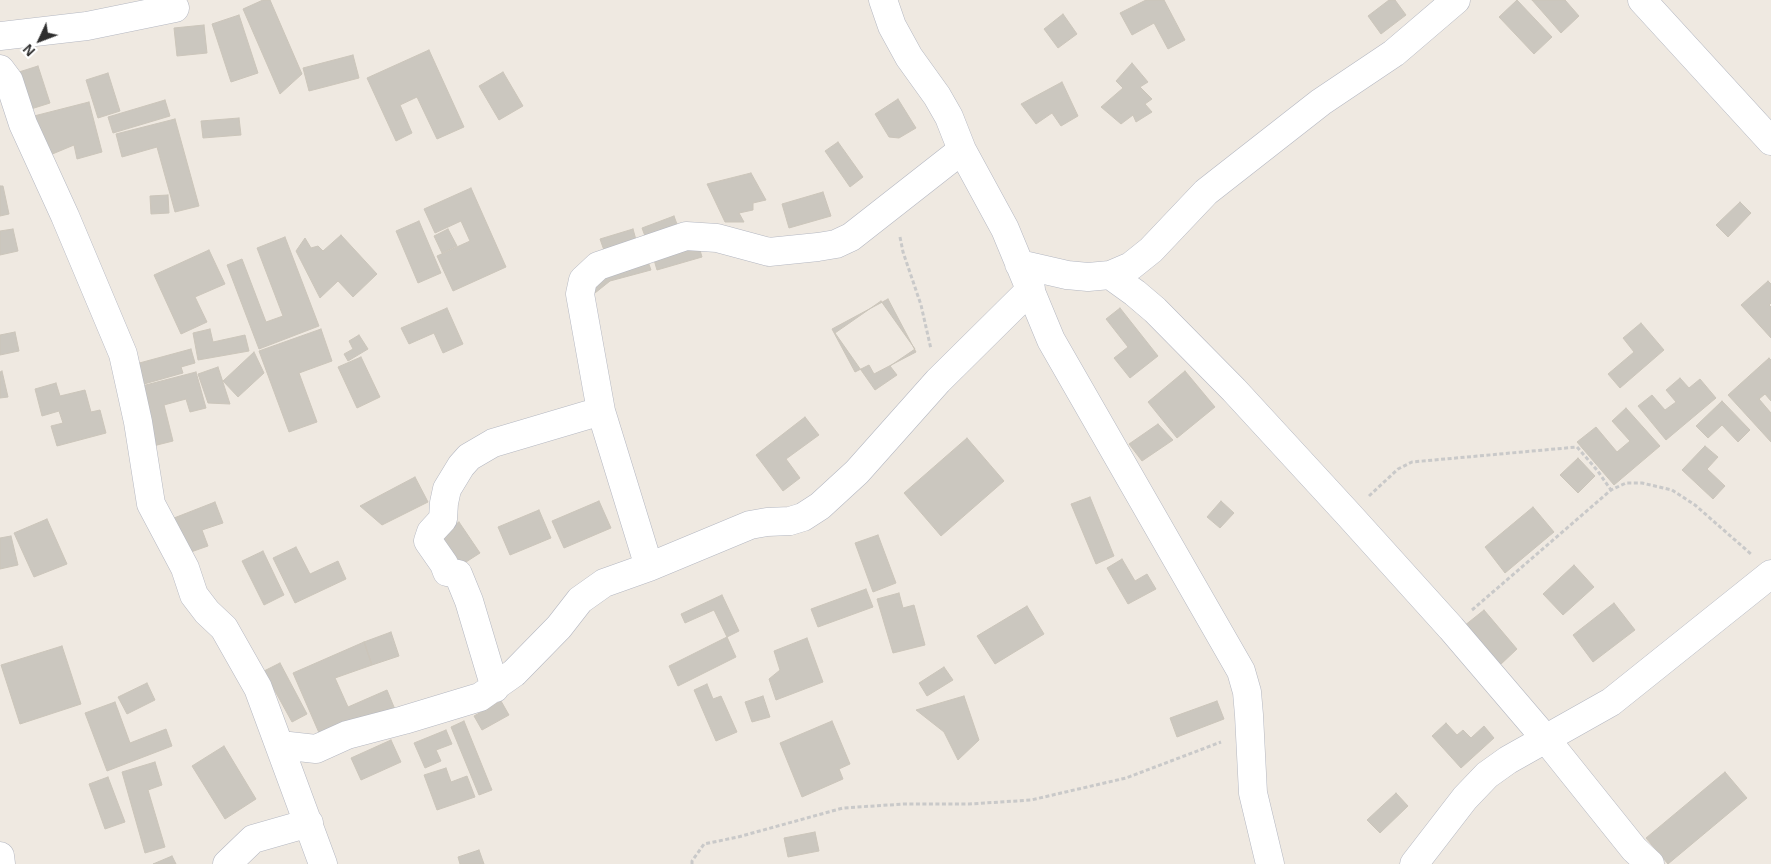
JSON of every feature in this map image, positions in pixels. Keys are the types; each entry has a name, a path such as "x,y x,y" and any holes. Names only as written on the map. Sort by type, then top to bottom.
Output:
{"street":[{"path":"883,0 892,26 909,57 937,96 949,117 962,150 1005,229 1031,289 1050,340 1241,671 1247,692 1253,793 1270,864"},
{"path":"1019,264 1067,275 1088,277 1110,275 1131,266 1151,250 1206,192 1321,102 1394,53 1456,0"},
{"path":"1642,0 1771,141"},
{"path":"0,36 88,26 175,8"},
{"path":"0,69 9,81 23,124 66,216 123,354 138,422 151,504 185,568 194,595 207,612 224,628 258,688 323,864"},
{"path":"649,567 601,411 580,294 583,280 598,266 686,236 717,238 768,252 836,244 851,237 962,150"},
{"path":"1110,275 1136,293 1155,310 1234,390 1349,515 1451,628 1545,738 1634,849 1650,864"},
{"path":"280,745 316,749 347,734 404,720 480,697 514,674 559,627 580,600 604,583 649,567 750,525 767,522 790,522 803,517 820,506 857,472 938,381 1031,289"},
{"path":"495,688 470,601 458,574 447,572 444,564 428,541 431,532 443,519 447,489 469,457 492,443 601,411"},
{"path":"1414,864 1465,798 1487,776 1508,760 1611,702 1764,567"},
{"path":"227,864 253,839 309,823"},
{"path":"0,856 1,864"}],"path":[{"path":"905,194 900,239 921,305 938,381"},
{"path":"1349,515 1398,469 1412,462 1437,458 1577,447 1611,490"},
{"path":"1451,628 1611,490 1622,485 1642,483 1672,490 1695,505 1764,567"},
{"path":"692,864 692,860 704,844 738,837 843,808 1031,800 1126,778 1249,731"}],"building":[{"path":"263,0 270,0 302,74 280,94 243,9"},
{"path":"1146,0 1164,0 1185,40 1168,49 1154,23 1132,35 1120,13"},
{"path":"1389,0 1395,0 1406,15 1381,34 1368,16"},
{"path":"1517,0 1552,37 1534,54 1499,17"},
{"path":"1532,0 1565,0 1579,16 1561,33"},
{"path":"1063,14 1077,34 1058,48 1044,29"},
{"path":"239,15 258,73 231,82 212,24"},
{"path":"204,25 207,53 177,56 174,28"},
{"path":"429,50 464,127 437,139 417,97 400,105 412,133 396,141 367,78"},
{"path":"353,55 359,78 309,91 303,68"},
{"path":"1132,63 1148,82 1140,87 1152,99 1145,104 1152,112 1136,122 1133,115 1121,124 1101,107 1123,88 1116,81"},
{"path":"38,66 50,103 31,109 19,72"},
{"path":"503,72 523,106 499,120 479,86"},
{"path":"108,73 120,111 98,118 86,80"},
{"path":"1062,82 1078,116 1061,126 1052,113 1036,124 1021,104"},
{"path":"898,99 916,128 899,138 889,137 875,114"},
{"path":"165,100 170,116 113,133 108,117"},
{"path":"89,102 102,152 77,159 74,145 50,155 34,116"},
{"path":"239,118 241,135 203,138 201,121"},
{"path":"175,119 199,206 175,212 157,147 122,157 116,134"},
{"path":"838,142 863,177 850,187 825,151"},
{"path":"751,173 766,200 753,203 753,210 739,213 744,222 725,222 707,184"},
{"path":"0,186 3,186 9,214 0,216"},
{"path":"471,188 506,267 453,291 437,256 470,241 461,221 435,233 424,209"},
{"path":"823,192 831,216 789,228 782,204"},
{"path":"168,195 169,213 151,214 150,196"},
{"path":"1740,202 1751,213 1728,237 1716,225"},
{"path":"674,216 681,235 649,247 642,228"},
{"path":"419,221 441,273 418,283 396,231"},
{"path":"13,229 18,251 0,255 0,231"},
{"path":"448,229 457,246 442,253 434,236"},
{"path":"633,229 638,247 606,256 600,239"},
{"path":"341,235 377,274 353,297 338,281 320,298 296,251 305,238 311,248 318,246 323,251"},
{"path":"285,237 319,326 259,349 227,265 242,259 266,322 283,316 257,248"},
{"path":"697,240 702,257 657,270 652,253"},
{"path":"209,250 225,284 195,297 207,322 181,334 154,275"},
{"path":"646,256 651,270 610,281 595,293 589,280"},
{"path":"1768,281 1771,284 1771,303 1769,305 1771,307 1771,338 1741,305"},
{"path":"888,299 916,352 874,374 869,365 855,372 832,329"},
{"path":"881,301 915,349 890,366 897,375 875,390 835,333"},
{"path":"447,308 463,344 443,353 434,333 409,344 401,328"},
{"path":"1120,308 1158,356 1130,378 1114,358 1128,347 1106,319"},
{"path":"1641,323 1664,350 1620,388 1608,374 1634,352 1623,338"},
{"path":"210,329 213,342 245,335 249,351 198,360 193,333"},
{"path":"321,329 332,361 299,373 317,422 289,432 259,351"},
{"path":"15,332 19,351 0,355 0,335"},
{"path":"359,335 368,349 348,361 344,354 353,349 349,341"},
{"path":"191,349 195,363 181,367 183,373 137,386 132,365"},
{"path":"254,352 264,373 238,397 223,381"},
{"path":"361,357 380,397 357,408 338,367"},
{"path":"1769,358 1771,360 1771,401 1765,394 1759,399 1771,413 1771,442 1728,395"},
{"path":"218,367 230,404 208,403 198,374"},
{"path":"2,371 8,397 0,398 0,372"},
{"path":"1185,371 1215,407 1177,438 1148,402"},
{"path":"196,372 206,408 190,412 186,399 164,405 173,441 153,446 138,387"},
{"path":"1680,378 1689,388 1700,379 1716,398 1666,440 1638,406 1652,395 1665,410 1676,402 1666,390"},
{"path":"56,383 60,396 85,390 91,412 100,410 106,433 57,446 51,426 63,423 59,411 42,416 35,389"},
{"path":"1722,401 1750,430 1738,442 1722,425 1708,438 1696,426"},
{"path":"1626,408 1660,446 1614,485 1577,442 1596,427 1617,452 1630,441 1612,421"},
{"path":"805,417 819,435 786,459 800,478 783,491 756,455"},
{"path":"1158,424 1173,440 1142,461 1129,444"},
{"path":"967,438 1004,481 941,536 904,493"},
{"path":"1705,446 1718,457 1707,469 1725,486 1713,499 1682,470"},
{"path":"1578,458 1595,476 1578,493 1560,475"},
{"path":"415,477 428,502 382,525 360,506"},
{"path":"1090,497 1114,556 1096,564 1071,504"},
{"path":"599,501 611,528 564,548 552,521"},
{"path":"1221,501 1234,513 1220,528 1207,517"},
{"path":"215,502 223,523 202,530 208,546 188,553 174,518"},
{"path":"1533,507 1554,532 1505,573 1485,547"},
{"path":"539,510 551,538 510,555 498,527"},
{"path":"47,519 67,564 34,577 14,533"},
{"path":"459,522 480,553 452,571 432,540"},
{"path":"878,535 896,583 873,592 855,543"},
{"path":"11,536 18,565 0,569 0,538"},
{"path":"296,547 310,574 338,561 346,579 295,603 273,558"},
{"path":"263,551 284,595 264,605 242,561"},
{"path":"1122,559 1135,581 1147,574 1156,589 1128,604 1107,568"},
{"path":"1574,565 1594,587 1563,615 1543,594"},
{"path":"866,589 873,607 818,627 811,609"},
{"path":"899,593 903,608 914,605 925,645 893,653 877,599"},
{"path":"722,595 739,631 727,637 714,610 685,623 681,614"},
{"path":"1614,603 1635,630 1593,662 1573,635"},
{"path":"1027,606 1044,634 995,664 977,636"},
{"path":"1484,610 1517,649 1499,666 1464,626"},
{"path":"391,632 399,656 372,665 364,642"},
{"path":"727,637 736,657 678,686 669,666"},
{"path":"807,638 823,682 776,700 769,679 780,670 774,651"},
{"path":"364,642 372,665 335,678 348,707 387,690 396,712 323,742 293,673"},
{"path":"62,646 81,704 20,724 1,665"},
{"path":"280,663 307,714 292,722 264,671"},
{"path":"944,667 953,680 927,696 919,683"},
{"path":"147,683 155,700 127,714 118,697"},
{"path":"707,684 713,699 721,696 737,732 716,741 694,690"},
{"path":"763,696 770,717 752,722 745,702"},
{"path":"964,696 979,740 958,760 944,732 916,710"},
{"path":"501,701 509,715 482,730 474,716"},
{"path":"1217,701 1224,719 1177,737 1170,718"},
{"path":"115,702 130,743 166,729 172,746 107,771 85,713"},
{"path":"464,721 492,790 479,795 451,727"},
{"path":"832,721 850,764 839,769 843,779 802,797 780,743"},
{"path":"1446,723 1457,735 1463,730 1471,738 1484,726 1494,738 1461,768 1432,736"},
{"path":"446,730 452,744 436,750 441,761 425,768 414,743"},
{"path":"391,740 401,762 361,780 351,758"},
{"path":"224,746 256,799 225,819 192,766"},
{"path":"155,762 162,785 148,790 165,847 145,853 122,772"},
{"path":"446,768 451,782 467,776 475,797 437,810 424,775"},
{"path":"1725,772 1747,798 1668,864 1646,838"},
{"path":"108,777 125,822 105,829 89,784"},
{"path":"1396,793 1408,806 1380,833 1367,820"},
{"path":"815,832 819,851 788,857 784,838"},
{"path":"479,850 484,864 460,864 458,857"},
{"path":"172,856 176,864 153,864"}]}
